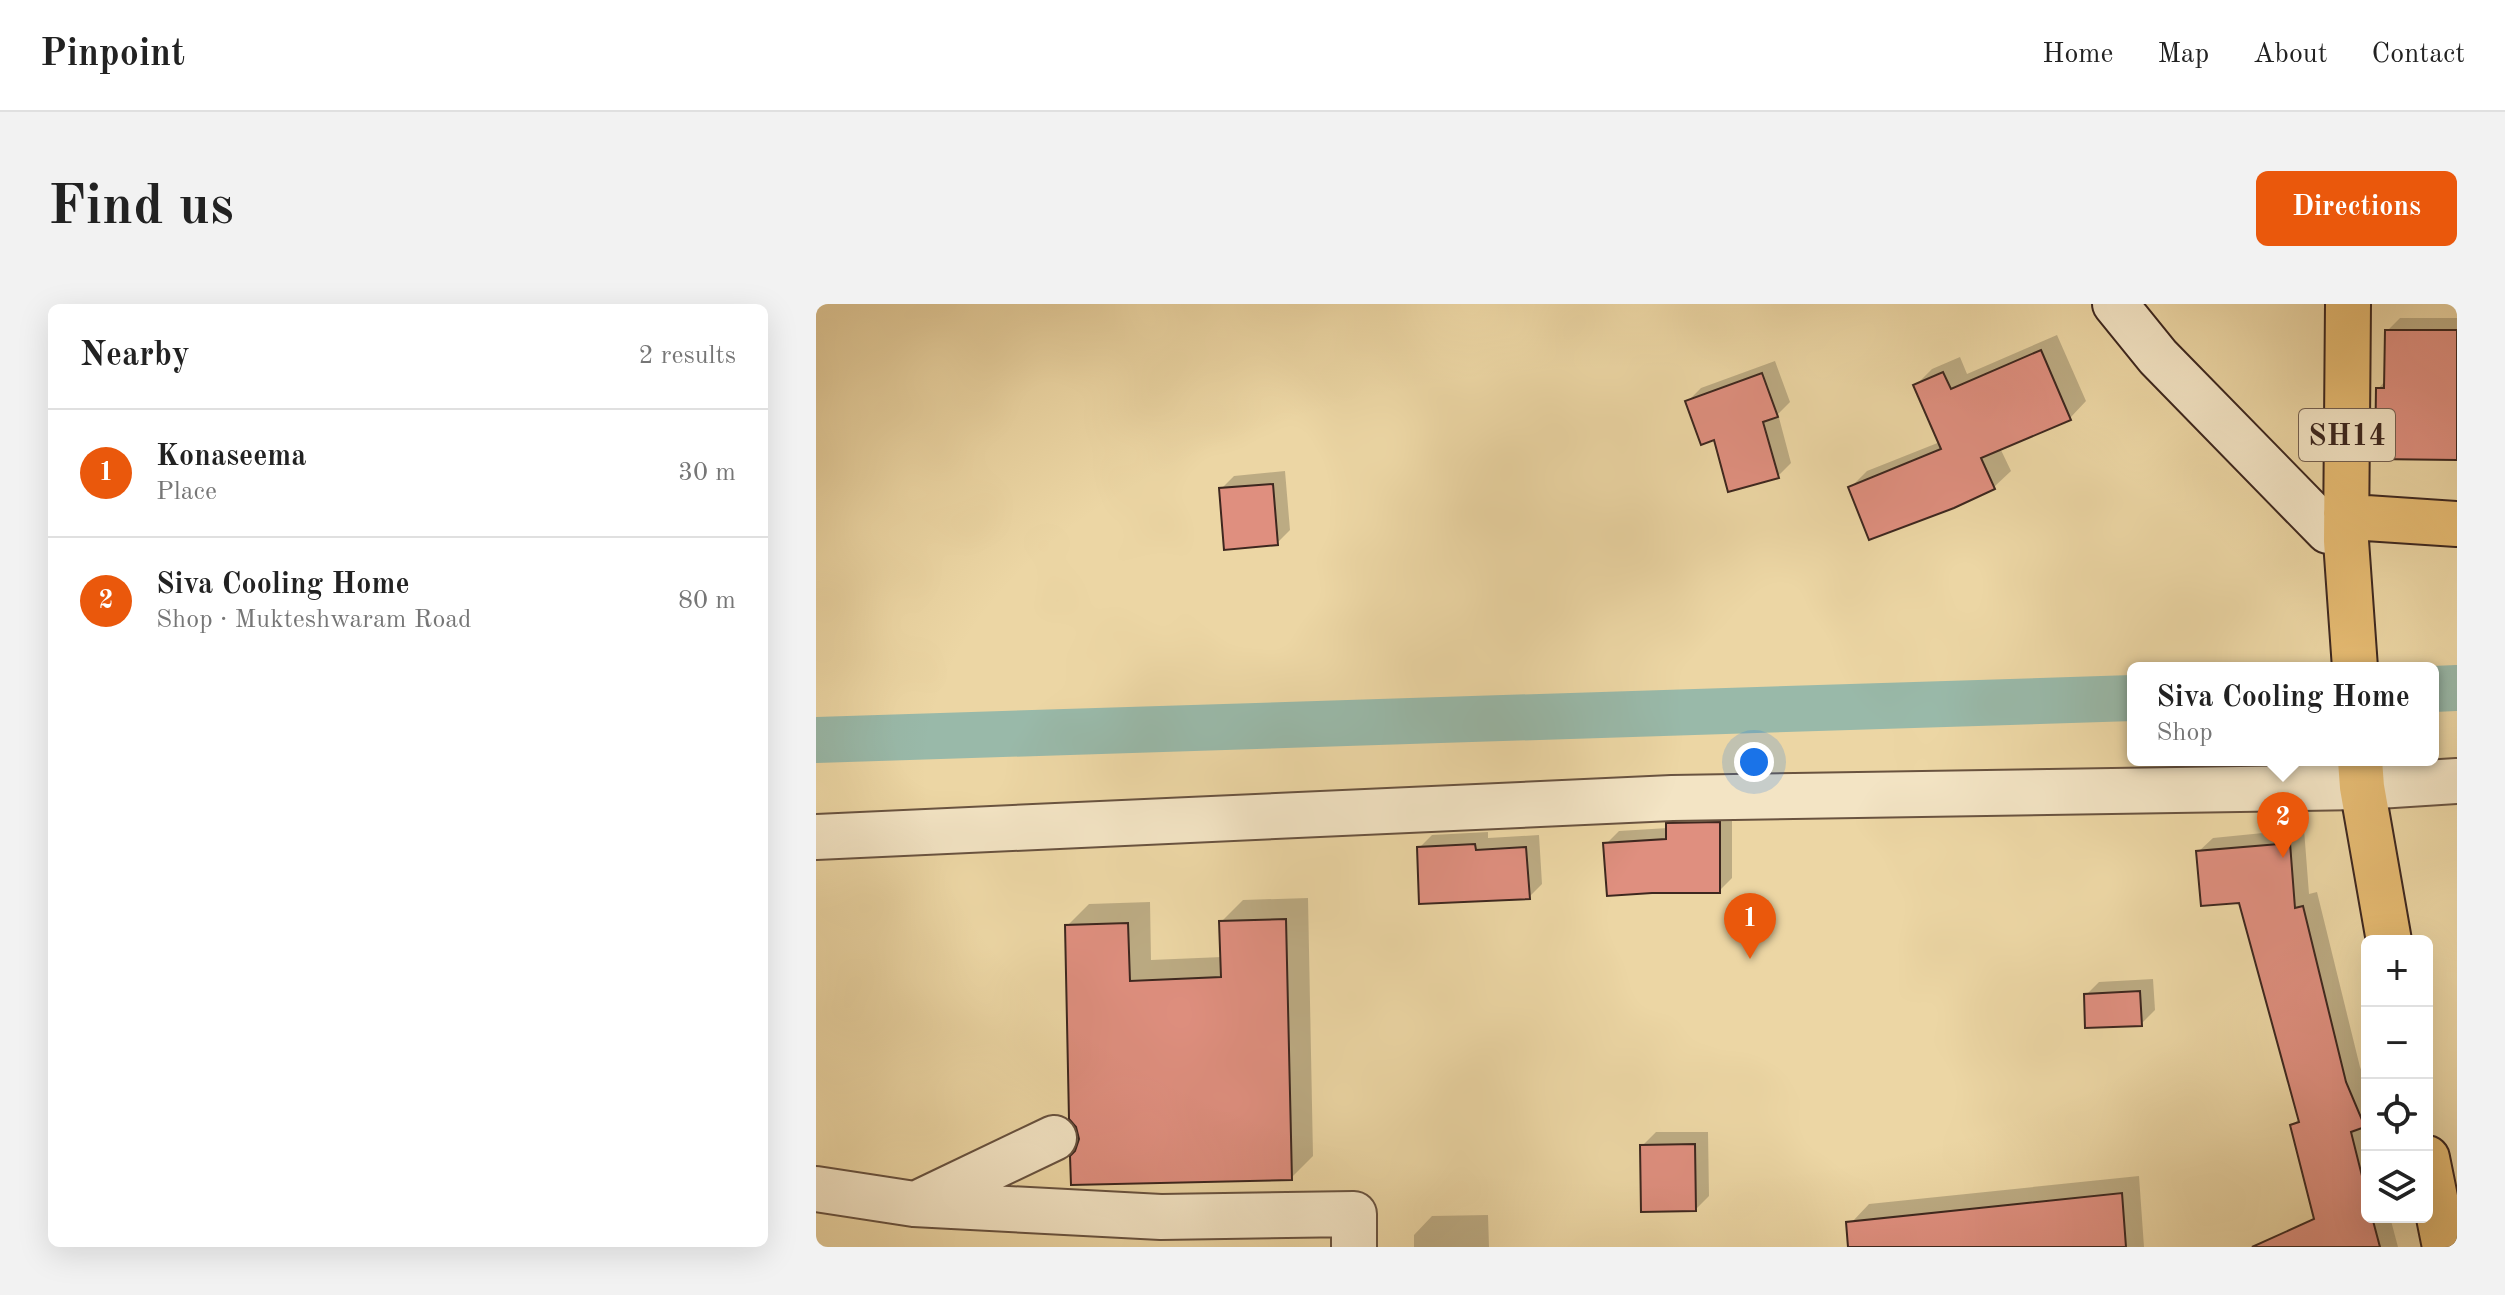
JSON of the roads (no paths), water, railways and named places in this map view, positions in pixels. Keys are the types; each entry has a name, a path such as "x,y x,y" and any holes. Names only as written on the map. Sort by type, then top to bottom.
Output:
{"main road":[{"name":"SH14","path":"2348,304 2347,537 2355,662"},
{"path":"2347,537 2366,518 2457,524"},
{"path":"2361,773 2388,935"},
{"path":"2433,1188 2445,1247"}],"street":[{"path":"2115,304 2158,357 2328,531 2347,537"},
{"path":"816,837 1672,798 2361,773 2457,781"},
{"path":"914,1204 1054,1138"},
{"path":"816,1189 914,1204 1161,1217 1354,1214 1354,1247"}],"waterway":[{"path":"2439,689 2457,688"},
{"path":"816,740 2127,698"}],"place":[{"name":"Siva Cooling Home","path":"2283,858"},
{"name":"Konaseema","path":"1750,959"}]}
